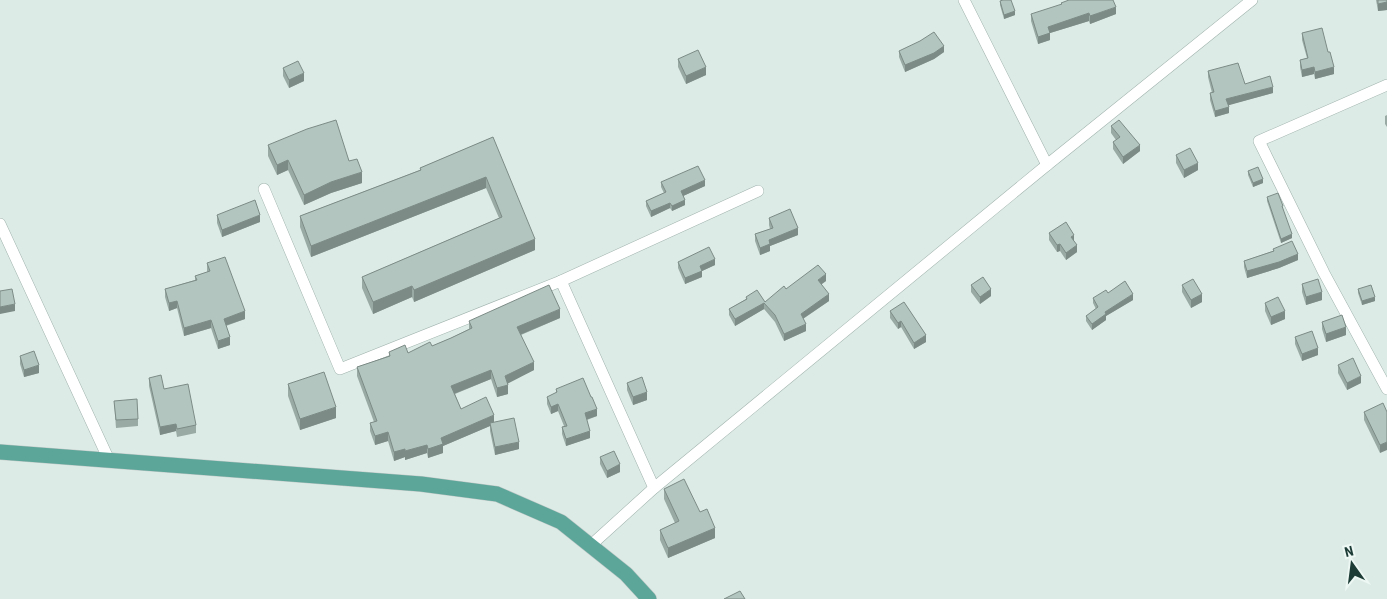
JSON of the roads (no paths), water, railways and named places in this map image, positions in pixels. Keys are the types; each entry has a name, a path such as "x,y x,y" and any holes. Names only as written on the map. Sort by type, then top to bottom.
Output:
{"main road":[{"path":"0,452 421,484 498,494 561,522 626,574 649,599"}],"street":[{"path":"964,0 1047,165"},
{"path":"590,546 654,488 1047,165 1252,0"},
{"path":"1387,84 1259,141 1324,273 1387,389"},
{"path":"264,189 340,369 561,281 758,191"},
{"path":"0,224 109,460"},
{"path":"561,281 654,488"}]}
